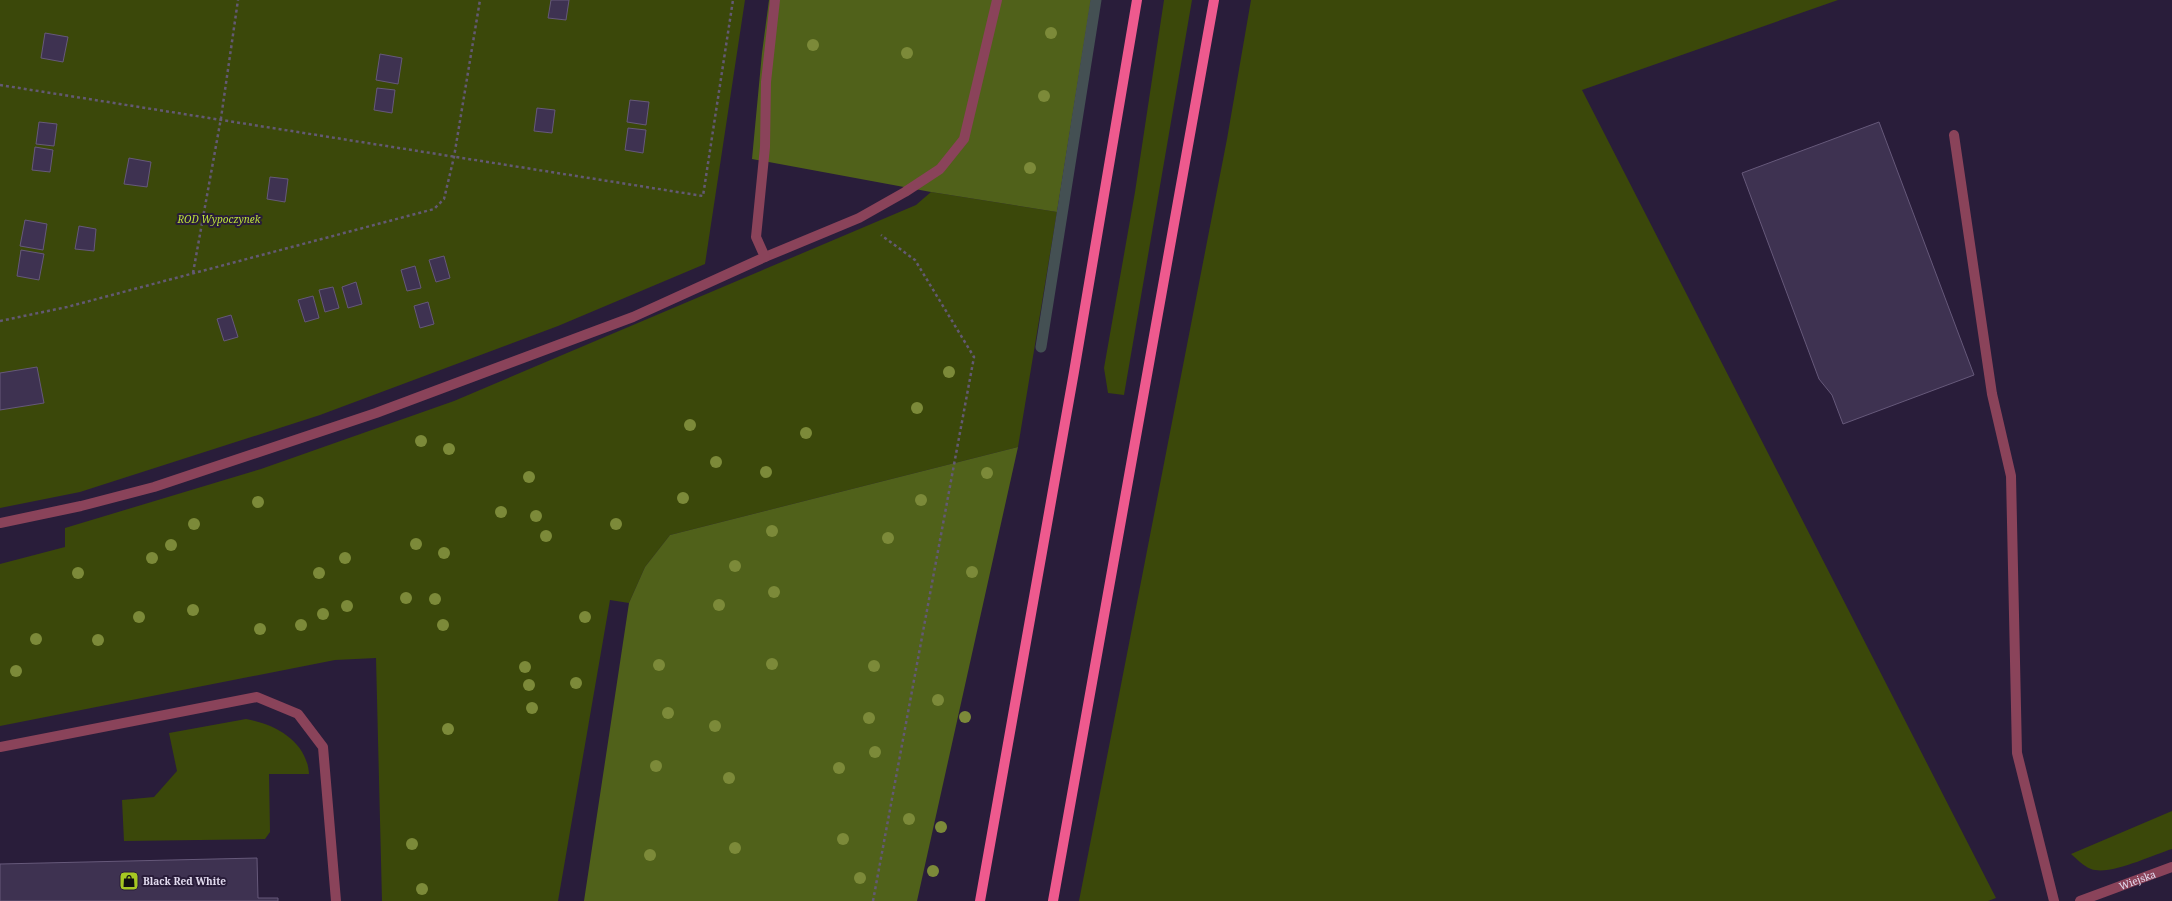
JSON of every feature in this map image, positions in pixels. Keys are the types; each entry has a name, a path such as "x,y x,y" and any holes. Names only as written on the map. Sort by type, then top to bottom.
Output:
{"main road":[{"path":"980,901 1074,372 1137,0"},
{"path":"1053,901 1214,0"}],"street":[{"path":"766,257 756,237 765,147 766,82 775,0"},
{"path":"0,523 80,506 154,487 376,413 633,317 766,257 859,218 906,192 940,169 964,139 997,0"},
{"path":"1954,135 1992,394 2011,476 2017,753 2054,901"},
{"path":"0,747 257,697 298,714 322,747 336,901"},
{"name":"Wiejska","path":"2080,901 2172,867"}],"path":[{"path":"192,273 221,118 238,0"},
{"path":"0,321 67,307 434,209 444,199 454,157 480,0"},
{"path":"0,85 221,118 454,157 703,196 732,0"},
{"path":"859,218 916,260 974,357 873,901"}],"green space":[{"name":"ROD Wypoczynek","path":"0,0 745,0 705,264 558,326 320,415 80,492 0,508"},
{"path":"769,0 1091,0 1057,212 931,192 752,159 762,53"},
{"path":"1164,0 1192,0 1124,395 1108,393 1104,368 1135,192"},
{"path":"1251,0 1838,0 1582,90 1996,898 1988,901 1079,901 1227,139"},
{"path":"931,192 1057,212 1018,447 670,535 645,567 629,603 610,600 558,901 382,901 376,658 335,660 0,726 0,564 65,547 65,528 261,469 454,401 916,205"},
{"path":"1018,447 917,901 584,901 629,603 645,567 670,535"},
{"path":"246,719 268,725 288,736 296,743 302,752 307,762 309,774 269,774 270,832 265,839 124,841 122,800 154,797 177,771 169,733"},
{"path":"2172,811 2172,849 2131,864 2109,870 2088,868 2071,854"}],"building":[{"path":"551,0 569,0 566,20 548,18"},
{"path":"45,33 68,37 63,62 41,58"},
{"path":"380,54 402,58 398,84 376,80"},
{"path":"377,88 395,90 392,113 374,110"},
{"path":"630,100 649,102 646,125 627,122"},
{"path":"537,108 555,110 552,133 534,131"},
{"path":"39,122 57,124 54,146 36,144"},
{"path":"1879,122 1974,375 1843,424 1832,395 1819,379 1742,173"},
{"path":"628,128 646,130 643,153 625,150"},
{"path":"35,147 53,150 50,172 32,170"},
{"path":"129,158 151,162 147,187 124,184"},
{"path":"270,177 288,179 285,202 267,199"},
{"path":"25,220 47,224 43,250 20,246"},
{"path":"79,226 96,229 94,251 75,249"},
{"path":"21,250 44,254 39,280 17,276"},
{"path":"444,256 450,278 436,282 429,260"},
{"path":"415,266 421,288 407,291 401,270"},
{"path":"356,282 362,304 348,308 342,287"},
{"path":"333,287 339,308 325,312 319,290"},
{"path":"313,296 319,318 305,322 298,300"},
{"path":"428,302 434,324 420,328 414,306"},
{"path":"231,315 238,337 224,341 217,319"},
{"path":"37,367 44,403 0,410 0,373"},
{"name":"Black Red White","path":"257,858 258,898 278,898 278,901 0,901 0,864"}],"waterway":[{"path":"1041,347 1096,0"}],"place":[{"name":"Black Red White","path":"129,881"}]}
